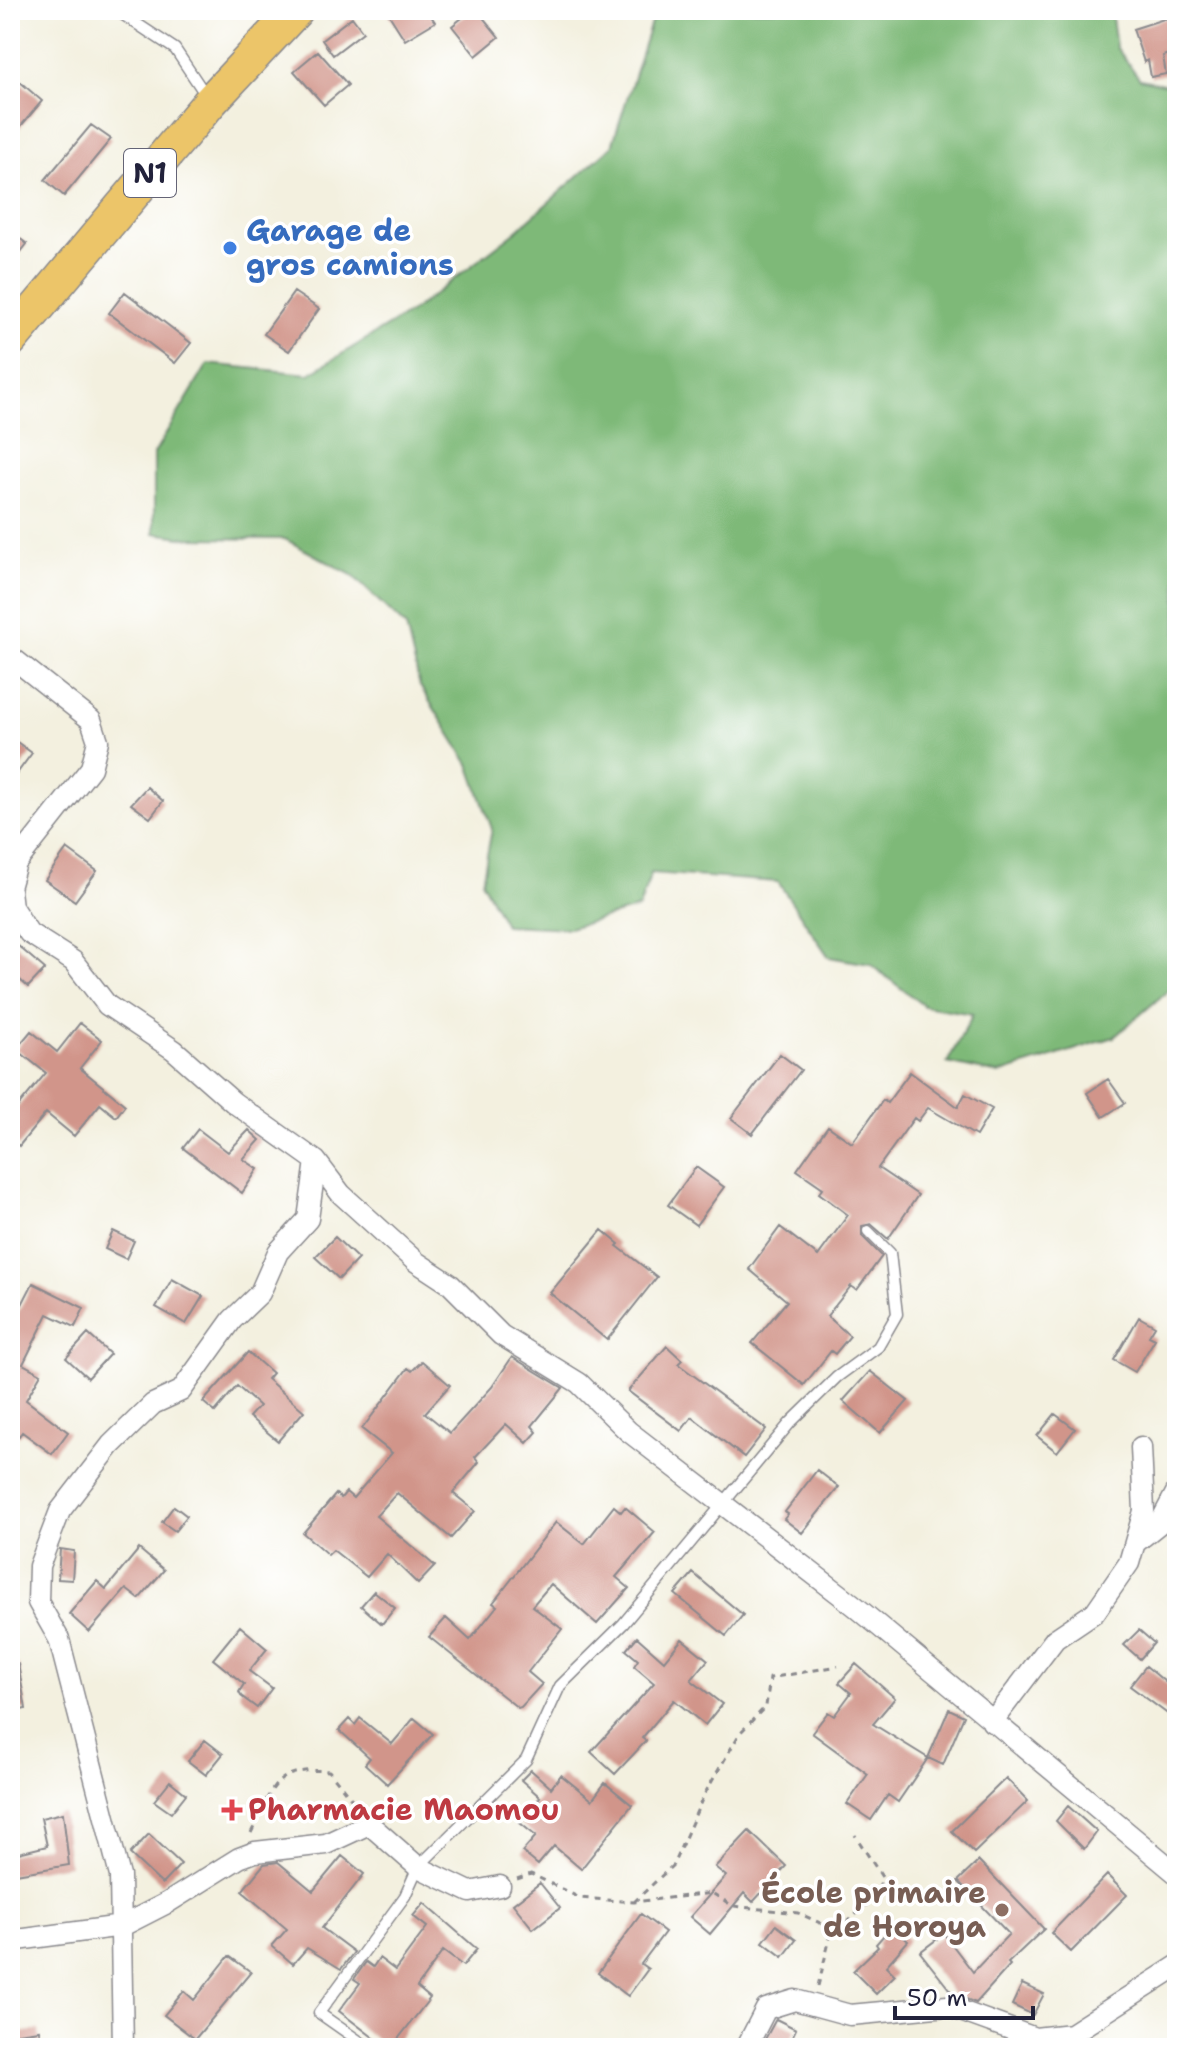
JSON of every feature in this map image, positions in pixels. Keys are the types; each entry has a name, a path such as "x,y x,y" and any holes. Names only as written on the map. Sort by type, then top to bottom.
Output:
{"highway":[{"name":"N1","path":"10,340 210,102 296,10"}],"street":[{"path":"10,656 91,720 98,741 91,768 16,863 10,887 12,907 29,933 73,961 107,1005 174,1050 233,1102 316,1161 341,1194 415,1261 450,1284 501,1335 579,1383 628,1431 855,1606 1177,1874"},
{"path":"123,2048 119,1969 122,1926 120,1876 59,1639 38,1602 39,1566 60,1511 111,1445 153,1404 181,1391 232,1320 260,1293 278,1252 308,1219 316,1161"},
{"path":"992,1722 1055,1639 1095,1612 1129,1563 1144,1511 1141,1447"},
{"path":"1135,1543 1160,1523 1177,1491"},
{"path":"10,1941 122,1926 167,1903 239,1858 255,1852 326,1844 369,1824 418,1867 470,1892 500,1886"},
{"path":"746,2048 766,2009 795,2000 850,2015 947,2006 1031,2043 1071,2034 1177,1966"}],"lane":[{"path":"116,10 175,49 210,102"},
{"path":"369,2048 319,2013 405,1896 418,1867 526,1760 560,1686 623,1624 800,1414 837,1377 878,1347 897,1314 890,1253 868,1231"}],"path":[{"path":"634,1902 673,1865 711,1783 740,1733 766,1706 770,1678 838,1666"},
{"path":"239,1858 277,1780 299,1769 329,1771 369,1824"},
{"path":"795,2000 820,1985 830,1938 877,1895 882,1877 855,1835"},
{"path":"500,1886 531,1874 580,1898 634,1902 712,1893 733,1906 798,1913 838,1931"}],"green space":[{"path":"655,10 1111,10 1116,47 1140,79 1177,87 1177,983 1114,1037 999,1074 947,1063 973,1014 924,1006 870,964 829,957 778,882 651,873 639,908 569,928 505,925 482,882 492,829 469,764 420,686 406,627 352,575 285,539 188,538 154,533 154,454 208,364 309,374 414,310 515,232 612,146"}],"building":[{"path":"386,10 427,10 435,22 405,40"},
{"path":"472,10 477,10 499,37 476,56 452,26"},
{"path":"352,17 363,32 333,55 322,40"},
{"path":"1167,18 1177,51 1163,56 1166,74 1151,77 1148,60 1144,62 1133,29"},
{"path":"318,51 348,85 324,105 294,71"},
{"path":"10,73 42,101 10,139"},
{"path":"91,125 111,139 64,196 45,180"},
{"path":"10,231 27,244 10,266"},
{"path":"125,292 191,343 175,363 109,313"},
{"path":"294,292 319,309 289,351 264,334"},
{"path":"10,737 32,753 10,783"},
{"path":"147,787 163,801 150,818 131,804"},
{"path":"67,849 97,871 75,901 45,880"},
{"path":"10,939 45,969 28,987 10,971"},
{"path":"80,1023 102,1040 80,1068 125,1105 116,1117 100,1104 74,1136 46,1113 19,1146 10,1139 10,1116 46,1073 16,1049 31,1031 57,1052"},
{"path":"780,1054 801,1070 752,1134 731,1118"},
{"path":"910,1072 958,1107 965,1094 992,1109 976,1136 928,1108 918,1121 914,1118 878,1168 918,1195 888,1239 871,1224 862,1226 862,1236 882,1256 857,1290 851,1286 827,1316 850,1336 835,1354 831,1351 804,1385 752,1343 787,1301 749,1269 780,1227 818,1256 848,1215 819,1193 823,1188 797,1170 828,1126 852,1143 883,1100 887,1103"},
{"path":"1108,1079 1125,1103 1103,1117 1087,1093"},
{"path":"198,1129 228,1152 249,1130 260,1140 243,1159 258,1169 242,1193 183,1148"},
{"path":"696,1167 724,1187 696,1225 668,1205"},
{"path":"602,1230 619,1244 617,1246 657,1277 607,1340 550,1293"},
{"path":"113,1231 134,1241 126,1259 105,1249"},
{"path":"335,1237 358,1259 339,1279 315,1257"},
{"path":"172,1279 203,1296 186,1324 156,1307"},
{"path":"33,1283 84,1308 75,1327 48,1314 23,1364 41,1374 26,1400 68,1432 52,1454 22,1432 19,1436 10,1429 10,1328"},
{"path":"1139,1317 1155,1326 1149,1336 1155,1339 1135,1372 1114,1360"},
{"path":"88,1334 110,1354 88,1378 66,1358"},
{"path":"667,1346 682,1360 678,1364 766,1429 744,1457 692,1417 681,1431 628,1391"},
{"path":"248,1352 272,1373 267,1379 304,1411 278,1441 249,1417 259,1406 237,1386 215,1412 203,1402"},
{"path":"512,1357 563,1388 532,1426 537,1432 527,1443 506,1424 475,1457 479,1462 453,1493 475,1511 451,1538 397,1493 376,1516 435,1566 418,1584 387,1554 367,1577 333,1550 328,1555 303,1533 336,1494 341,1498 346,1492 353,1498 392,1453 362,1429 408,1368 412,1371 422,1361 450,1385 425,1413 450,1433 492,1387"},
{"path":"870,1371 908,1401 880,1433 843,1401"},
{"path":"1055,1414 1075,1429 1057,1452 1037,1436"},
{"path":"817,1470 839,1487 802,1533 784,1519 788,1514 785,1512"},
{"path":"174,1506 187,1516 175,1531 162,1522"},
{"path":"614,1506 621,1512 625,1507 655,1532 616,1577 629,1588 597,1624 551,1584 532,1606 562,1629 528,1672 542,1684 521,1707 518,1708 429,1637 446,1618 470,1640 497,1606 493,1603 556,1522 584,1544"},
{"path":"60,1549 74,1551 72,1580 58,1579"},
{"path":"139,1549 164,1570 139,1599 126,1589 89,1632 69,1614 97,1581 106,1589"},
{"path":"693,1573 743,1615 726,1636 675,1594"},
{"path":"374,1591 395,1608 382,1624 361,1606"},
{"path":"240,1626 267,1649 249,1671 272,1688 257,1708 241,1696 239,1692 244,1684 213,1659"},
{"path":"1139,1630 1154,1643 1140,1659 1124,1645"},
{"path":"637,1637 664,1661 682,1639 708,1660 691,1680 722,1704 705,1725 674,1700 642,1738 646,1741 615,1774 591,1752 654,1683 634,1666 638,1660 626,1650"},
{"path":"18,1664 26,1709 10,1712 10,1665"},
{"path":"856,1664 895,1698 873,1724 928,1758 898,1802 888,1795 871,1820 847,1804 868,1774 812,1733 828,1712 834,1716 851,1693 839,1683"},
{"path":"1146,1666 1177,1692 1177,1721 1130,1686"},
{"path":"949,1709 964,1716 943,1765 928,1758"},
{"path":"360,1718 392,1744 414,1718 433,1734 387,1784 365,1764 370,1758 339,1730 349,1719 355,1725"},
{"path":"205,1740 223,1754 206,1775 188,1761"},
{"path":"531,1770 551,1788 561,1775 592,1800 605,1783 632,1805 581,1869 554,1846 538,1865 522,1852 536,1836 520,1823 540,1797 521,1780"},
{"path":"1006,1778 1028,1801 974,1853 952,1831"},
{"path":"170,1781 186,1794 171,1813 154,1801"},
{"path":"1068,1806 1097,1832 1084,1849 1056,1821"},
{"path":"63,1813 69,1865 10,1875 10,1855 47,1846 41,1818"},
{"path":"749,1831 786,1866 753,1902 744,1893 710,1934 690,1917 726,1876 715,1867"},
{"path":"149,1834 181,1864 162,1884 130,1854"},
{"path":"342,1856 364,1874 322,1928 354,1952 341,1969 307,1948 293,1964 272,1946 287,1929 242,1891 264,1864 278,1862 313,1891"},
{"path":"979,1861 1044,1929 1008,1963 1010,1965 976,2003 953,1994 920,1952 944,1934 973,1972 1009,1934 958,1881"},
{"path":"1107,1875 1127,1895 1071,1952 1051,1933"},
{"path":"540,1883 560,1908 533,1929 513,1904"},
{"path":"424,1903 477,1949 463,1966 443,1951 417,1987 430,1998 391,2048 387,2048 339,2011 360,1983 354,1979 366,1962 373,1967 379,1958 395,1970 427,1927 413,1916"},
{"path":"641,1914 665,1932 641,1964 648,1969 628,1996 598,1973"},
{"path":"776,1925 796,1940 783,1957 763,1942"},
{"path":"892,1926 908,1941 886,1966 895,1975 876,1994 853,1971 878,1947 876,1944"},
{"path":"229,1956 251,1972 195,2039 164,2015 184,1991 194,2000"},
{"path":"1022,1984 1044,1994 1033,2015 1012,2005"},
{"path":"776,2019 796,2029 787,2048 772,2048 763,2043"},
{"path":"39,2030 41,2048 10,2048 10,2034"}],"place":[{"name":"Garage de gros camions","path":"230,248"},
{"name":"Pharmacie Maomou","path":"232,1810"},
{"name":"École primaire de Horoya","path":"1002,1910"}]}
